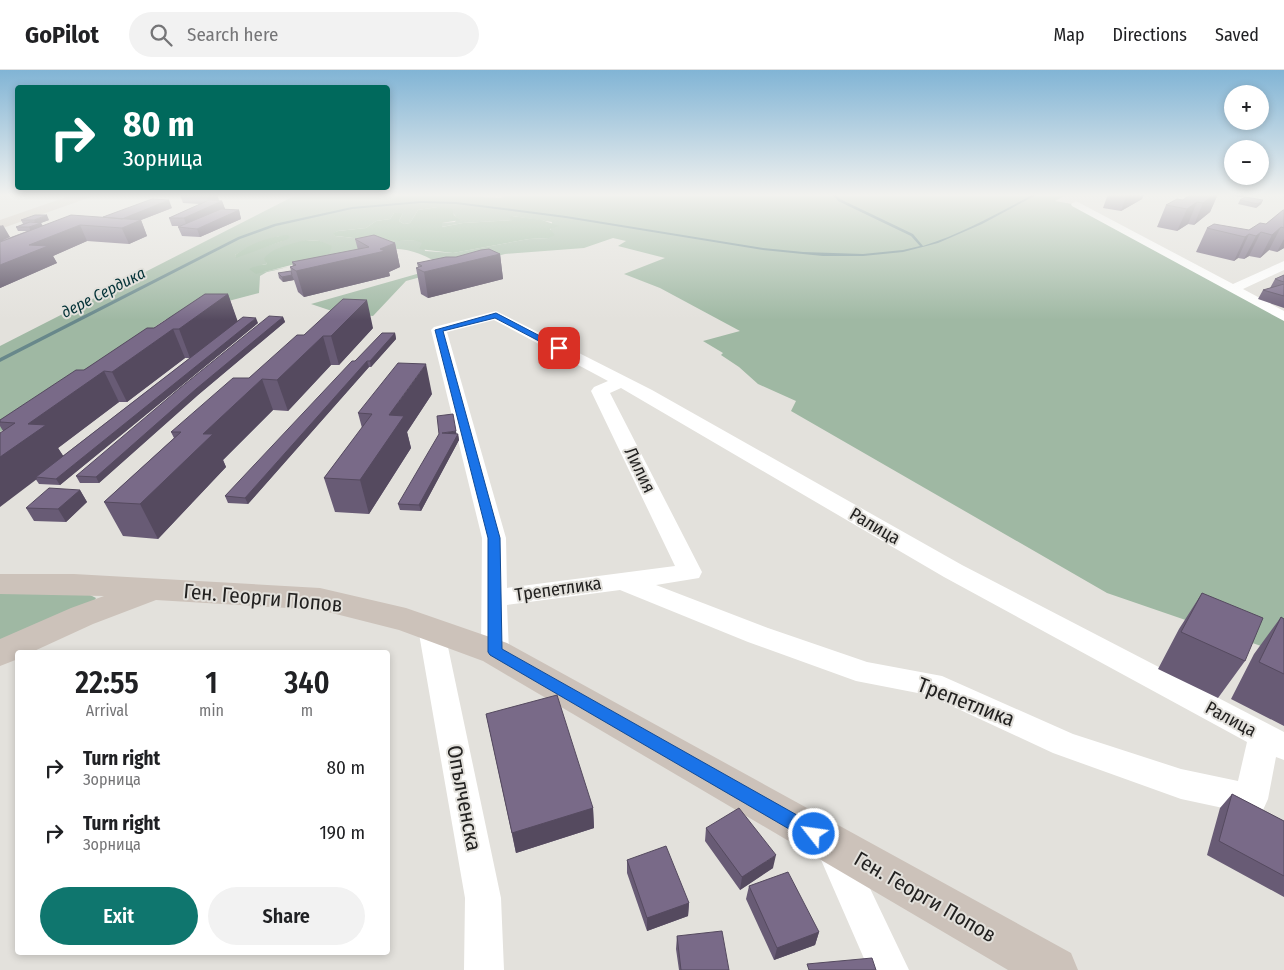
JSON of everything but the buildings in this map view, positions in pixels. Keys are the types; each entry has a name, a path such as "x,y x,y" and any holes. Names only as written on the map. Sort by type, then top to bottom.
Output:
{"street":[{"path":"1135,236 1284,317"},
{"path":"1232,289 1284,265"},
{"name":"Ралица","path":"495,598 494,538 438,330 496,315 622,381 953,571 1274,742"},
{"name":"Лилия","path":"622,381 600,391 690,572"},
{"path":"0,569 160,589"},
{"name":"Трепетлика","path":"495,598 690,572"},
{"name":"Трепетлика","path":"622,581 758,635 866,673 932,684 963,696 1064,744 1181,784 1251,799 1274,742"},
{"path":"0,584 74,584 160,589"},
{"path":"0,653 111,604 160,589"},
{"name":"Ген. Георги Попов","path":"160,589 320,600 377,612 431,628 495,652 1054,970"},
{"path":"495,598 495,652"},
{"name":"Опълченска","path":"431,628 483,898 484,970"},
{"path":"831,844 889,970"}],"green space":[{"path":"216,236 280,236 335,236 391,241 417,241 423,242 425,251 453,253 529,239 549,238 549,236 1130,236 1284,320 1284,654 1107,593 791,411 796,401 758,384 739,367 721,355 723,353 703,341 740,331 660,288 624,274 665,258 618,246 626,241 613,238 584,248 505,254 406,281 373,316 335,312 311,304 445,266 414,252 398,249 380,249 341,254 294,265 328,254 320,241 305,240 266,262 267,264 262,265 263,272 289,267 267,272 260,276 259,293 179,314 165,320 0,432 0,346","holes":["280,236 282,241 236,257 235,255 263,241"]},
{"path":"335,236 553,236 453,253 419,249 422,243 410,240"},
{"path":"275,237 290,237 236,258 235,255 253,244"},
{"path":"305,240 320,241 332,246 329,254 256,274 249,269 267,264 264,259 276,249"},
{"path":"0,593 90,595 96,598 93,603 0,645"}],"waterway":[{"name":"дере Сердика","path":"0,360 245,236"},
{"name":"дере Сердика","path":"683,236 763,249 843,255 883,254 922,247"},
{"path":"913,236 922,247"},
{"name":"дере Сердика","path":"922,247 954,236"}],"route":[{"path":"559,348 496,315 438,330 494,538 495,652 814,834"}]}
